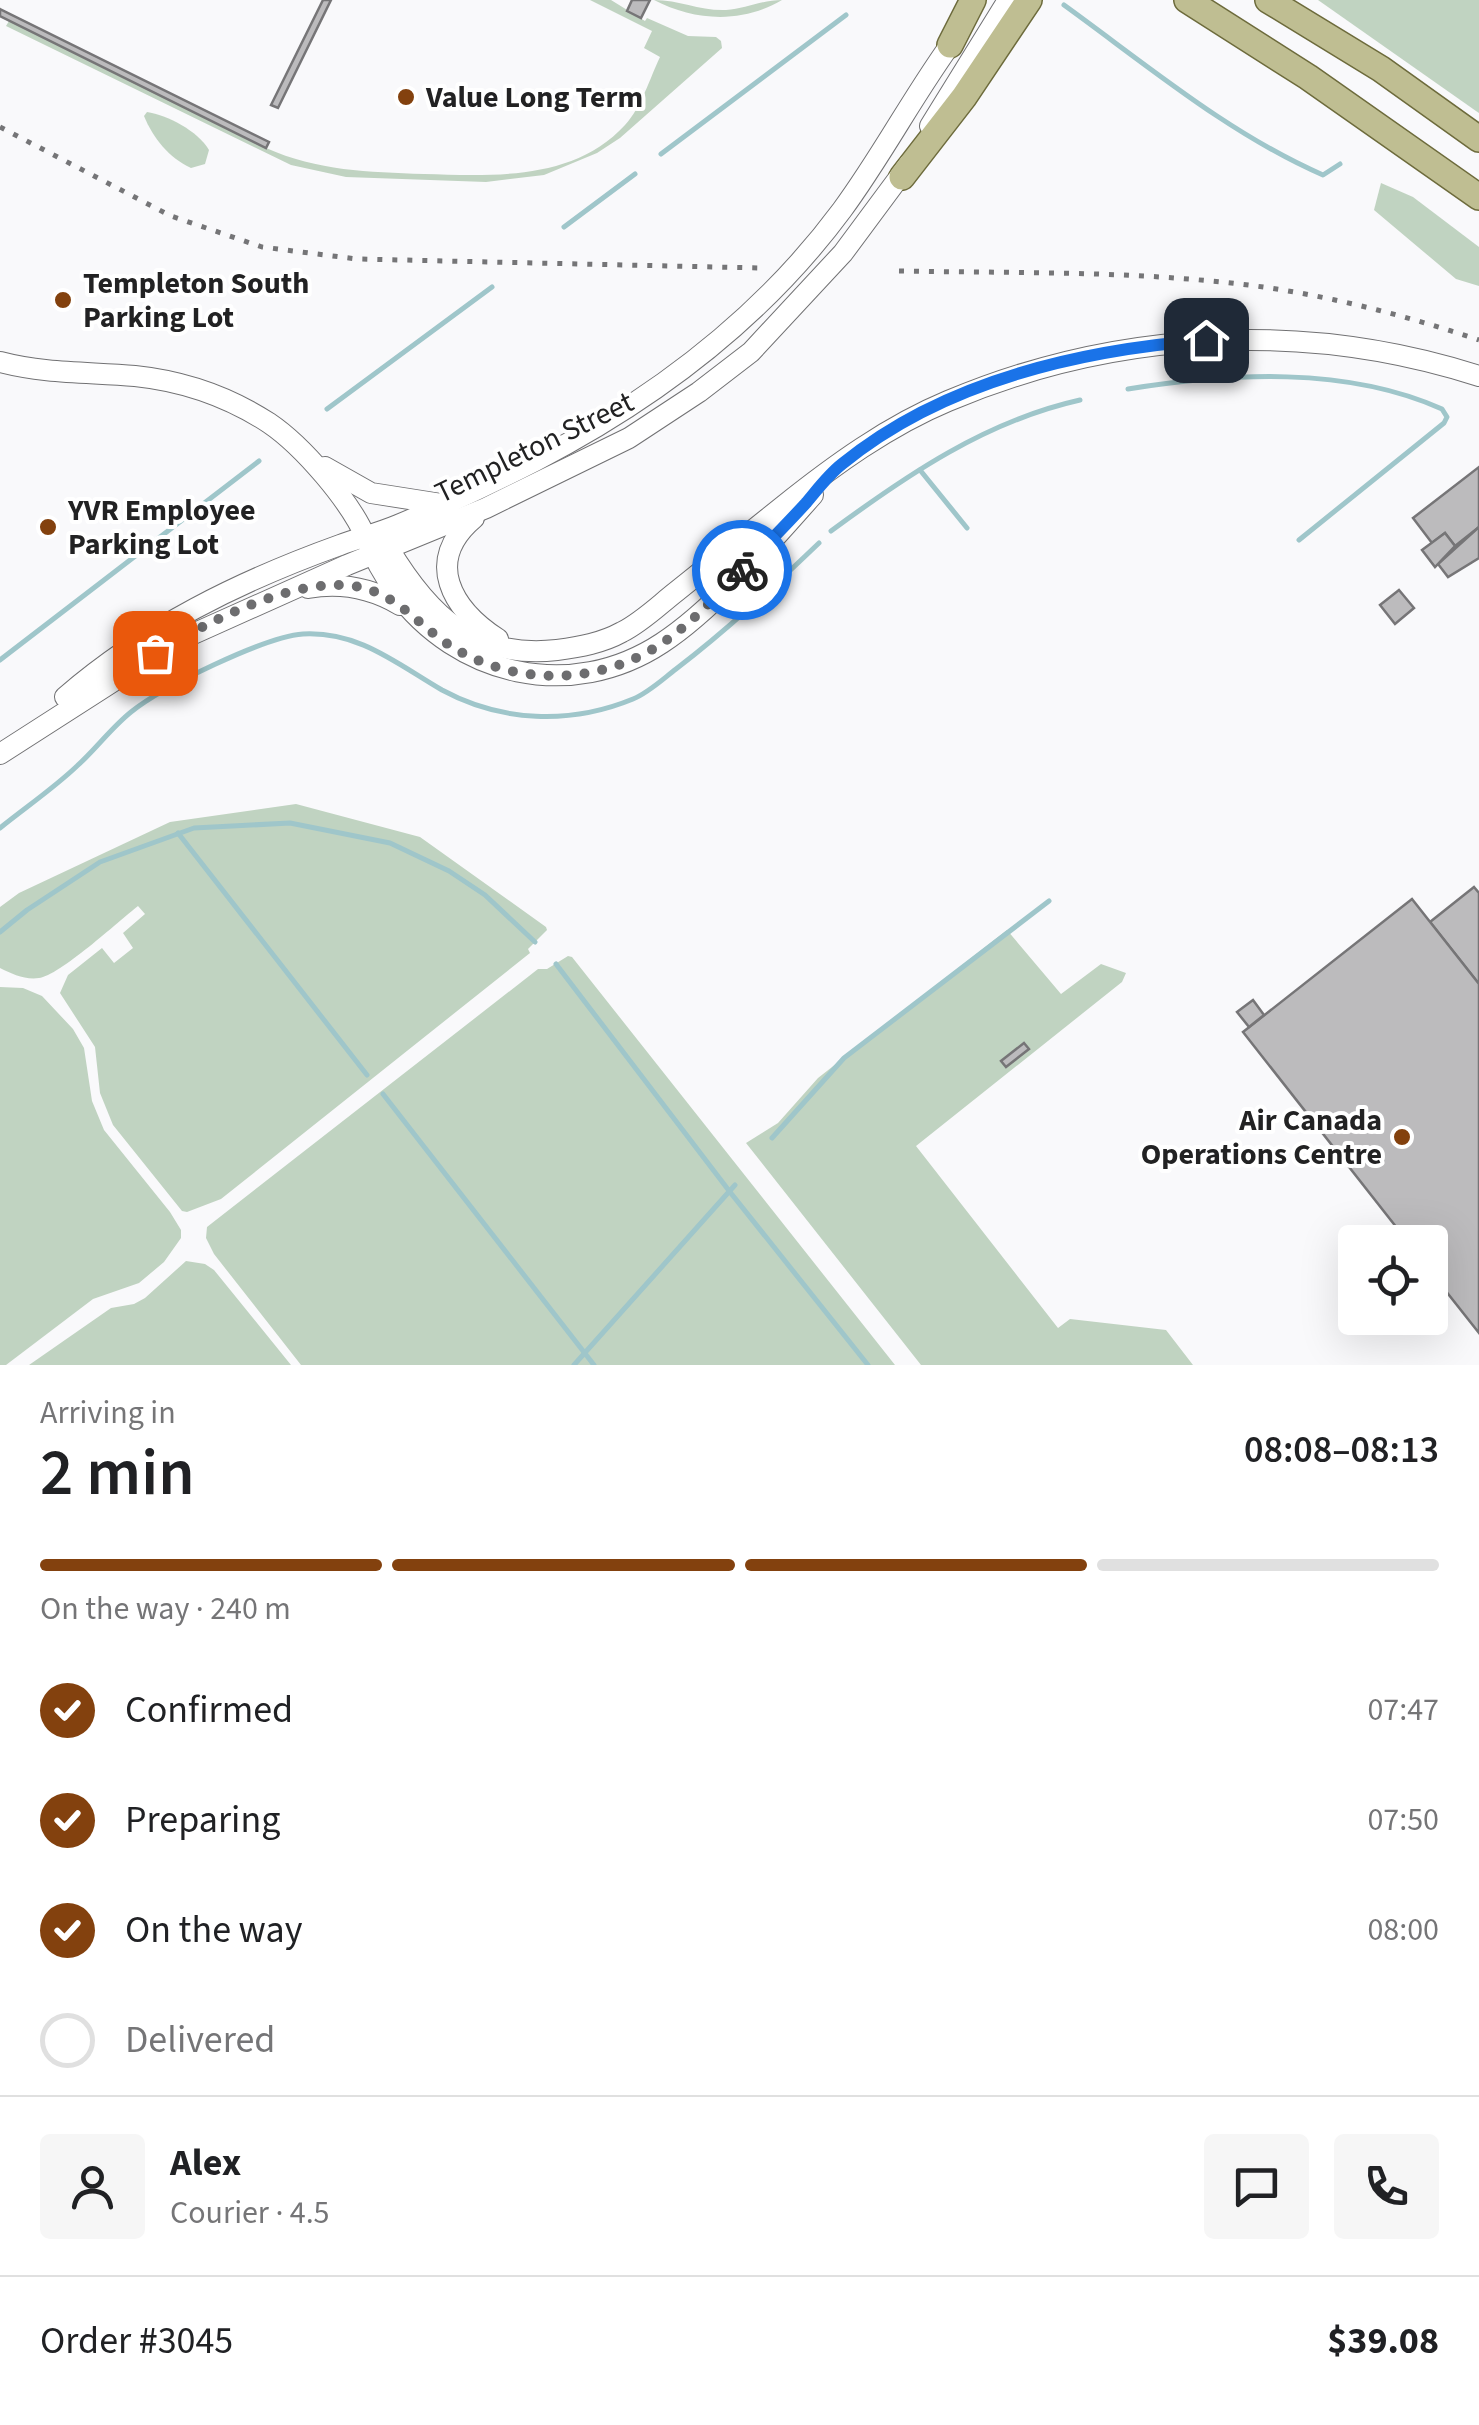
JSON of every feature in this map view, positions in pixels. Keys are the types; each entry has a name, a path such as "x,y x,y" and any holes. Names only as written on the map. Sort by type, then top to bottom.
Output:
{"main road":[{"path":"950,45 973,0"},
{"path":"902,177 964,96 1029,0"},
{"path":"1171,0 1234,40 1308,77"},
{"path":"1187,0 1308,77 1479,197"},
{"path":"1268,0 1334,38 1479,139"},
{"path":"1292,0 1334,38"}],"street":[{"name":"Templeton Street","path":"0,754 161,650 375,547 441,504 533,462 667,382 746,316 810,250 840,213 984,0"},
{"name":"Templeton Street","path":"0,754 131,644 225,592 375,547 486,508 629,438 698,392 751,352 843,254 902,177 1008,0"},
{"path":"375,547 448,623 496,648 521,652 588,645 634,625 788,502 886,433 948,401 1040,368 1139,347 1206,340 1294,341 1391,354 1479,376"},
{"path":"0,362 38,370 180,383 249,410 358,488 385,498 441,504"},
{"path":"299,447 319,468 375,547 411,612"},
{"path":"263,601 310,588 353,586 386,597 411,612 458,650 514,672 564,676 614,666 664,642 696,616 837,467"},
{"path":"486,508 461,530 452,545 448,570 454,598 475,622 497,638 521,649 542,651"}],"green space":[{"path":"590,0 611,0 645,21 647,18 688,36 716,37 722,48 620,138 597,153 544,175 486,182 346,177 291,165 6,26 9,21 285,156 343,169 504,174 557,166 582,157 625,125 640,102 660,57 644,48 652,31"},
{"path":"654,0 726,10 782,0 751,13 718,17 685,12"},
{"path":"1318,0 1479,0 1479,113 1476,111"},
{"path":"147,112 173,120 197,136 209,150 205,164 191,168 169,153 148,124 144,116"},
{"path":"1381,183 1413,197 1479,247 1479,286 1456,279 1374,210"},
{"path":"296,804 420,837 547,930 528,949 530,953 221,1199 182,1211 113,1125 100,1093 95,1047 60,993 68,975 102,948 114,963 133,948 123,933 145,914 138,906 60,968 34,978 0,968 0,907 19,893 170,822"},
{"path":"1007,930 1061,994 1101,964 1126,973 1122,982 916,1146 1058,1328 1070,1319 1166,1330 1193,1365 921,1365 746,1143 778,1123 818,1078"},
{"path":"568,956 895,1365 301,1365 214,1254 206,1238 207,1227 538,969 547,969"},
{"path":"0,987 23,988 42,996 73,1029 84,1048 92,1101 104,1130 181,1230 181,1238 164,1262 139,1283 93,1299 6,1365 0,1365"},
{"path":"186,1261 214,1270 291,1365 29,1365 111,1308 145,1298"}],"building":[{"path":"323,0 331,0 278,108 271,105"},
{"path":"632,0 650,0 641,18 627,11"},
{"path":"0,9 269,142 266,148 0,16"},
{"path":"1479,467 1479,527 1455,546 1445,533 1432,543 1413,518"},
{"path":"1479,527 1479,558 1448,577 1438,564"},
{"path":"1445,533 1455,546 1435,567 1422,550"},
{"path":"1399,590 1414,608 1395,624 1380,605"},
{"path":"1474,887 1479,893 1479,984 1430,922"},
{"name":"Air Canada Operations Centre","path":"1412,899 1479,984 1479,1333 1448,1294 1448,1225 1395,1225 1243,1032"},
{"path":"1253,1000 1264,1015 1249,1027 1237,1012"},
{"path":"1024,1043 1029,1049 1006,1067 1001,1061"}],"waterway":[{"path":"1064,5 1255,140 1323,175 1340,164"},
{"path":"661,154 846,15"},
{"path":"564,227 635,174"},
{"path":"327,409 492,287"},
{"path":"1128,389 1207,379 1287,377 1367,385 1442,409 1447,417 1444,423 1299,540"},
{"path":"831,531 949,452 1012,421 1080,400"},
{"path":"0,660 259,461"},
{"path":"920,470 967,528"},
{"path":"0,828 68,774 124,718 146,702 214,665 264,644 303,634 342,638 377,651 442,690 488,709 536,716 585,713 650,690 732,624 819,543"},
{"path":"0,932 100,862 194,828 290,823 390,843 449,871 485,895 535,942"},
{"path":"178,833 367,1075"},
{"path":"772,1138 844,1058 1049,901"},
{"path":"556,964 868,1365"},
{"path":"383,1094 594,1365"},
{"path":"574,1365 735,1185"}],"railway":[{"path":"0,127 171,216 262,247 357,259 760,268"},
{"path":"899,271 1133,276 1245,285 1347,303 1479,340"}],"way so far":[{"path":"155,653 263,601 321,586 353,586 386,597 411,612 433,634 471,658 531,675 580,674 614,666 664,642 742,570"}],"place":[{"name":"Value Long Term","path":"406,97"},
{"name":"Templeton South Parking Lot","path":"63,300"},
{"name":"YVR Employee Parking Lot","path":"48,527"},
{"name":"Air Canada Operations Centre","path":"1402,1137"}],"route":[{"path":"742,570 837,467 876,438 919,414 1040,368 1139,347 1206,340"}]}
